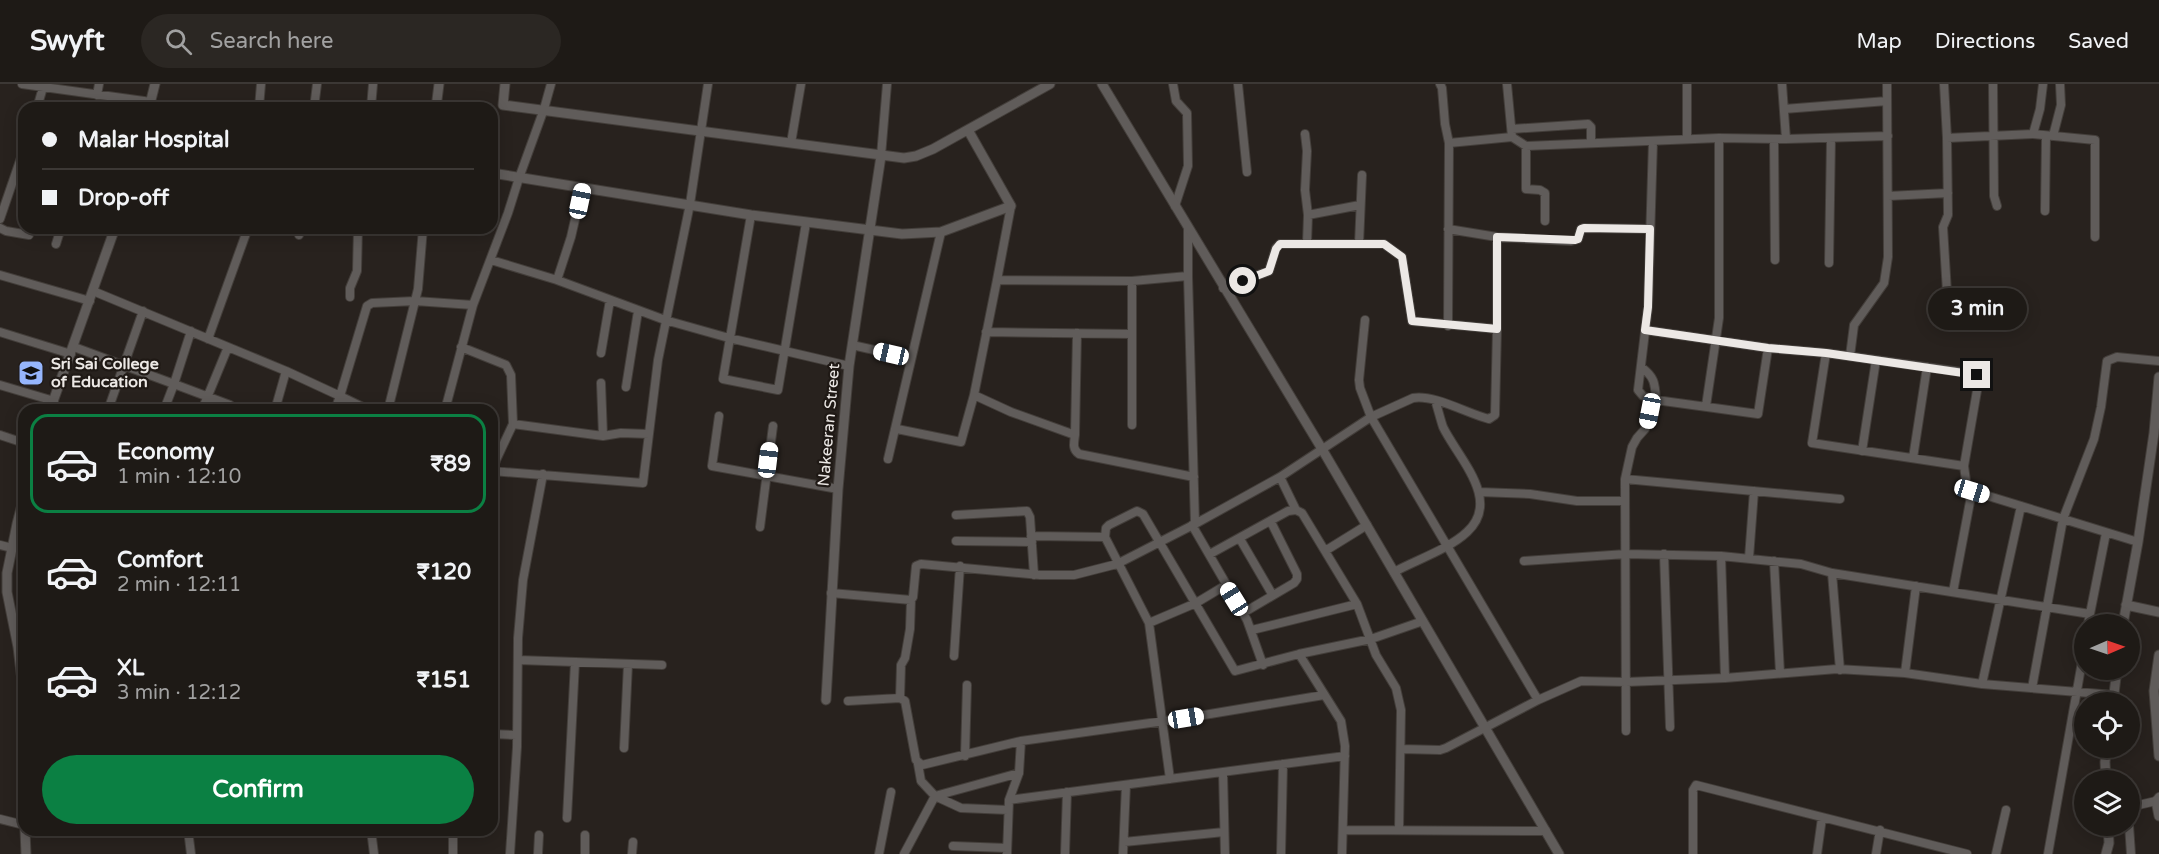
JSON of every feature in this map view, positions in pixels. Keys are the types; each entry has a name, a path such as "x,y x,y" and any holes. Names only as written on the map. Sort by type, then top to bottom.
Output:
{"street":[{"path":"22,84 97,94 136,102"},
{"path":"97,94 99,84"},
{"path":"151,102 155,84"},
{"path":"260,102 261,84"},
{"path":"315,102 317,84"},
{"path":"372,102 374,84"},
{"path":"437,102 439,84"},
{"path":"505,84 502,105 904,158 916,156 968,130 1050,84"},
{"path":"447,404 473,305 491,260 551,84"},
{"path":"498,471 643,483 657,360 690,204 708,84"},
{"path":"791,143 801,84"},
{"path":"881,156 887,84"},
{"path":"1102,84 1322,448 1559,854"},
{"path":"1173,84 1176,101 1187,113 1188,155 1188,166 1175,207"},
{"path":"1238,84 1247,172"},
{"path":"1440,84 1449,143 1448,326"},
{"path":"1507,84 1512,133 1518,142 1526,146 1719,138 1888,136"},
{"path":"1687,84 1687,139"},
{"path":"1782,84 1786,139"},
{"path":"1850,356 1854,325 1884,283 1888,256 1887,84"},
{"path":"1944,84 1948,215 1943,226 1947,292"},
{"path":"1994,84 1994,196 1997,206"},
{"path":"2033,134 2040,109 2043,84"},
{"path":"2045,211 2049,136 2061,105 2060,84"},
{"path":"39,102 43,86"},
{"path":"1784,109 1887,101"},
{"path":"1449,143 1588,124 1591,127 1591,143"},
{"path":"897,429 961,442 974,395 1011,206 968,130"},
{"path":"1305,134 1307,243"},
{"path":"1947,138 2033,134 2095,140 2095,237"},
{"path":"1706,406 1719,301 1719,138"},
{"path":"1829,263 1831,138"},
{"path":"1774,139 1775,260"},
{"path":"1653,141 1648,307 1638,390 1643,396 1654,399 1758,414 1768,348"},
{"path":"1526,146 1526,189 1540,190 1545,193 1545,220"},
{"name":"Nakeeran Street","path":"826,700 838,489 849,366 881,156"},
{"path":"0,219 18,166"},
{"path":"498,174 806,223 915,234 941,232 1011,206"},
{"path":"1359,244 1362,175"},
{"path":"557,280 571,237 582,189"},
{"path":"1888,196 1947,193"},
{"path":"1308,215 1360,205"},
{"path":"751,215 723,379 778,390 806,223"},
{"path":"0,228 18,233"},
{"path":"1448,229 1497,237 1575,240 1584,228 1650,229"},
{"path":"1188,229 1194,477 1193,525 1252,630 1263,665"},
{"path":"888,459 897,429 910,358 941,232"},
{"path":"23,234 29,235"},
{"path":"56,244 59,234"},
{"path":"52,404 113,234"},
{"path":"208,339 246,234"},
{"path":"350,297 350,288 357,271 358,234"},
{"path":"389,404 418,289 423,234"},
{"path":"900,698 902,665 910,629 910,600 914,597 916,566 934,564 1034,575 1074,575 1117,564 1280,477 1371,417 1413,398 1435,400 1484,418 1494,418 1497,237"},
{"path":"1224,288 1269,271 1276,249 1280,244 1384,244 1402,257 1410,320 1416,323 1497,329"},
{"path":"491,260 557,280 665,320 729,338 849,366"},
{"path":"0,275 90,301"},
{"path":"997,280 1132,280 1188,276"},
{"path":"1132,280 1132,425"},
{"path":"93,291 286,371 357,404"},
{"path":"602,353 610,300"},
{"path":"337,404 367,306 372,303 415,301 473,305"},
{"path":"110,404 143,311"},
{"path":"626,387 638,311"},
{"path":"1365,320 1359,380 1371,417 1538,700"},
{"path":"1645,330 1975,374 1979,379 1964,466 1966,485 1972,491 2138,542"},
{"path":"166,404 190,331"},
{"path":"0,332 126,364 227,404"},
{"path":"986,332 1132,334"},
{"path":"1077,333 1075,452 1194,477"},
{"path":"852,345 910,358"},
{"path":"204,404 228,347"},
{"path":"461,347 506,365 511,375 513,424 498,450"},
{"path":"1826,353 1812,443 1964,466"},
{"path":"2032,688 2063,519 2094,439 2107,361 2117,357 2159,361"},
{"path":"1862,451 1876,360"},
{"path":"1913,458 1927,367"},
{"path":"1626,731 1625,479 1632,447 1645,429 1654,399 1655,381 1652,375 1641,368"},
{"path":"277,404 286,371"},
{"path":"2125,614 2154,433 2159,377"},
{"path":"601,383 603,436"},
{"path":"0,385 49,404"},
{"path":"974,395 1011,412 1075,435"},
{"path":"1394,572 1466,534 1477,522 1482,508 1479,492 1443,426 1435,400"},
{"path":"719,416 712,466 838,489"},
{"path":"513,424 603,436 627,433 649,434"},
{"path":"760,527 772,426"},
{"path":"0,435 18,441"},
{"path":"510,854 523,580 543,474"},
{"path":"1280,477 1296,510"},
{"path":"1625,479 1840,499"},
{"path":"1749,558 1754,491"},
{"path":"1953,592 1972,491"},
{"path":"1479,492 1530,494 1577,501 1624,501"},
{"path":"1982,684 2021,506"},
{"path":"1210,554 1288,511 1296,510 1302,513 1357,604 1376,655 1396,688 1401,710 1399,830"},
{"path":"956,515 1027,511 1030,517 1034,575"},
{"path":"1170,779 1149,623 1105,537 1106,528 1109,525 1140,511 1235,671 1299,654 1371,639 1423,621"},
{"path":"18,522 3,593 18,638"},
{"path":"1243,613 1297,579 1297,574 1271,522"},
{"path":"1325,551 1367,525"},
{"path":"1524,561 1626,554 1749,558 1801,564 1832,573 2046,605 2090,614 2106,533"},
{"path":"956,542 1105,537"},
{"path":"1240,539 1272,594"},
{"path":"0,544 12,548"},
{"path":"1664,554 1670,727"},
{"path":"1720,556 1725,678"},
{"path":"1774,561 1780,673"},
{"path":"954,656 960,566"},
{"path":"1832,573 1840,670"},
{"path":"1149,623 1196,603 1226,585"},
{"path":"1905,673 1916,586"},
{"path":"831,592 910,600"},
{"path":"1252,630 1357,604"},
{"path":"2126,605 2159,612"},
{"path":"1299,654 1341,721 1345,746 1342,854"},
{"path":"2159,655 2156,708 2159,751"},
{"path":"518,660 662,665"},
{"path":"567,818 575,662"},
{"path":"624,748 628,664"},
{"path":"1401,750 1440,750 1538,700 1581,681 1626,682 1725,678 1840,670 1905,673 1982,684 2077,692 2079,680"},
{"path":"965,756 967,685"},
{"path":"918,764 928,765 1021,741 1324,695"},
{"path":"848,701 900,698 905,701 921,781 935,796 961,808 1008,810"},
{"path":"2048,854 2074,709"},
{"path":"498,734 517,735"},
{"path":"952,846 1007,851 1009,800 1019,773 1021,741"},
{"path":"1009,800 1344,756"},
{"path":"1281,854 1283,764"},
{"path":"1223,772 1225,854"},
{"path":"904,854 935,796 1019,773"},
{"path":"1123,854 1126,785"},
{"path":"1694,854 1693,790 1696,785 1822,818 1880,830 1942,850 1967,854"},
{"path":"879,854 891,792"},
{"path":"1065,854 1066,792"},
{"path":"2140,804 2157,799 2159,816"},
{"path":"1996,854 2006,810"},
{"path":"1817,854 1822,818"},
{"path":"0,819 18,824"},
{"path":"1342,830 1545,831"},
{"path":"1876,854 1880,830"},
{"path":"1124,842 1224,832"},
{"path":"538,854 539,835"},
{"path":"585,835 585,854"},
{"path":"25,836 26,854"},
{"path":"189,836 191,854"},
{"path":"372,836 374,854"},
{"path":"453,836 453,854"},
{"path":"2106,854 2109,836"},
{"path":"2129,836 2130,854"},
{"path":"632,854 633,842"}],"place":[{"name":"Sri Sai College of Education","path":"31,373"}],"route":[{"path":"1243,281 1269,271 1276,249 1280,244 1384,244 1402,257 1410,320 1416,323 1497,329 1497,237 1575,240 1584,228 1650,229 1648,307 1645,330 1977,375"}]}
